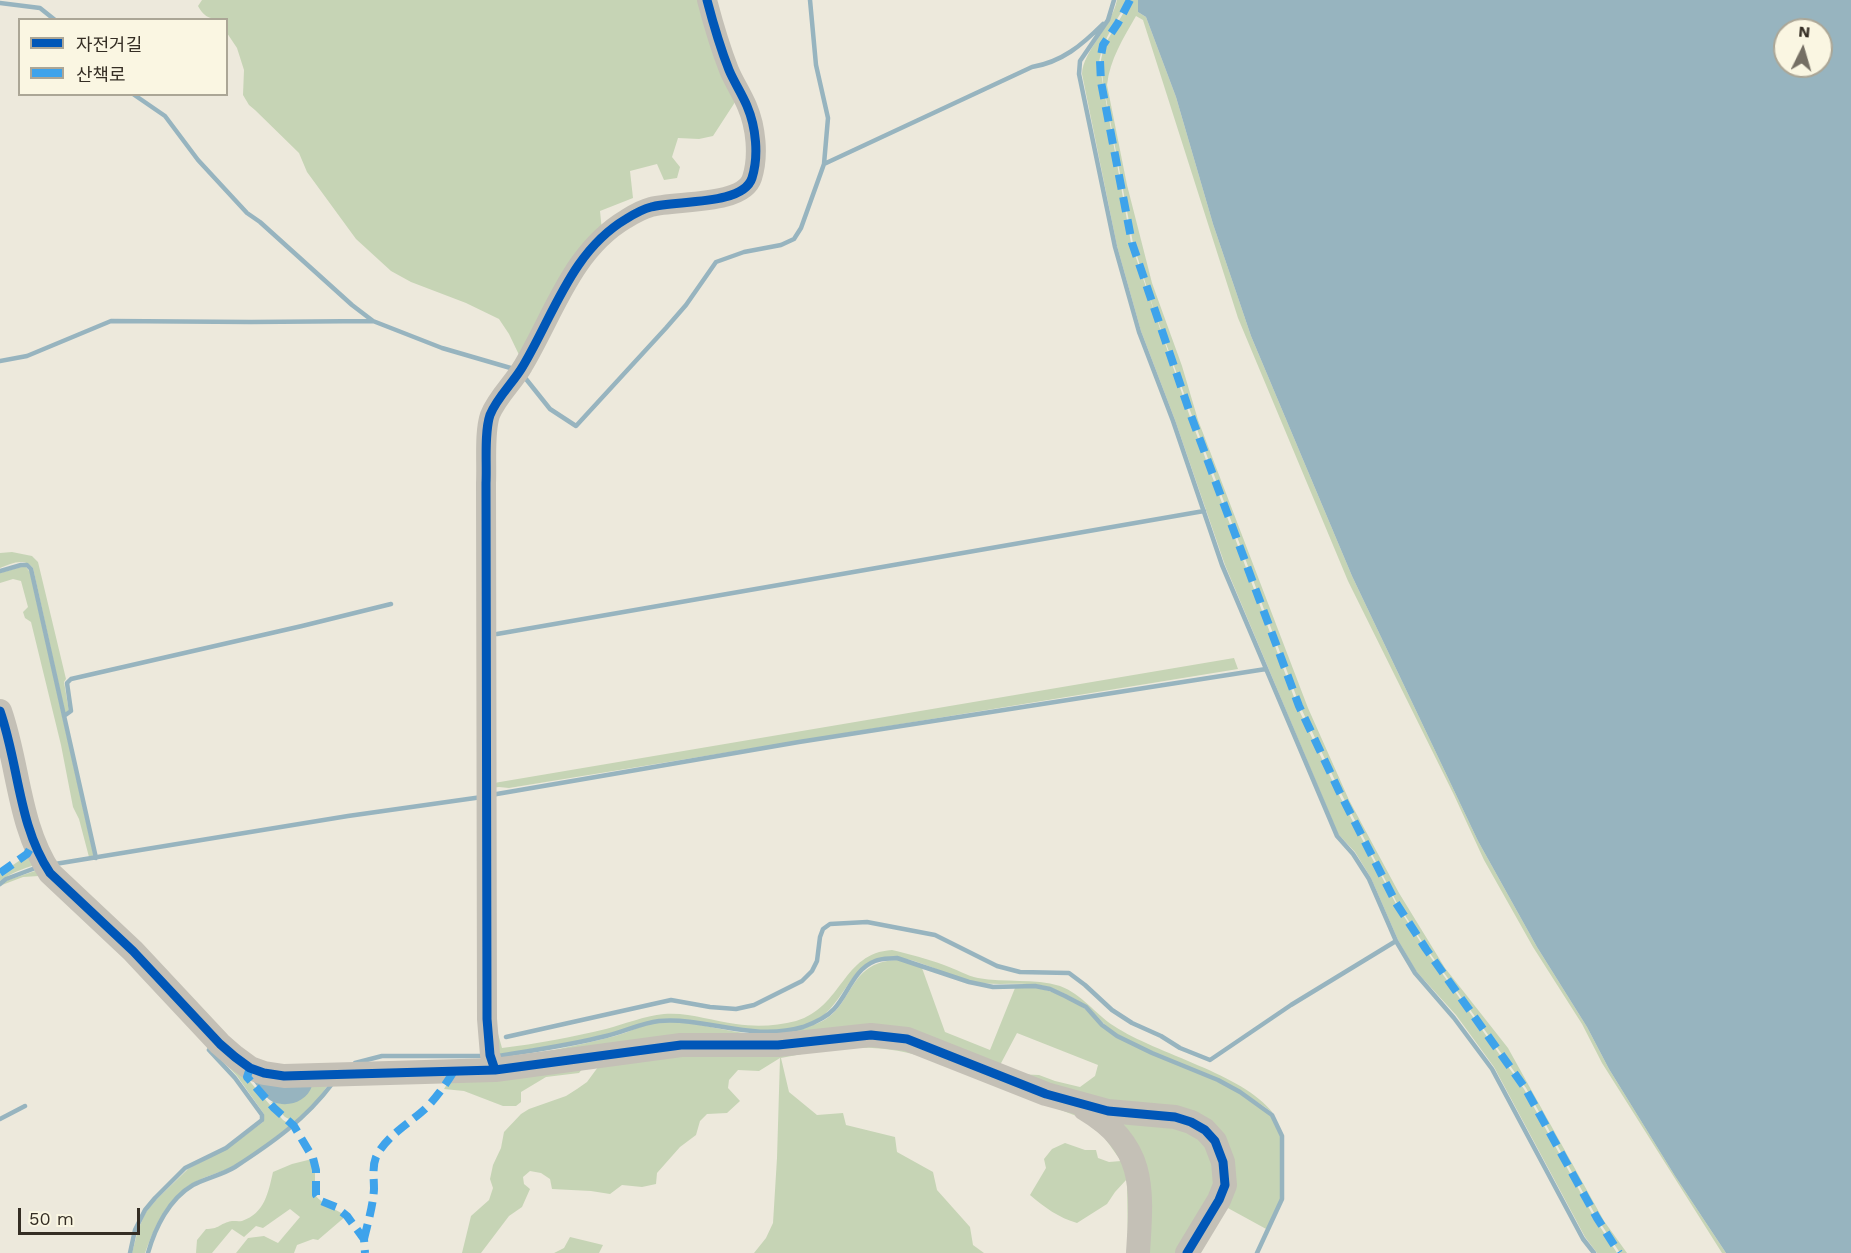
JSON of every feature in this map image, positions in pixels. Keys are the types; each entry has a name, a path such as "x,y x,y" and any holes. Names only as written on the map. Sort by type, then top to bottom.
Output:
{"street":[{"path":"495,1070 490,1055 487,1019 486,483 490,415 523,366 570,276 606,232 627,218 651,207 710,200 732,194 749,184 753,176 756,147 754,128 748,107 729,70 707,0"},
{"path":"0,711 26,818 40,858 50,873 133,951 220,1044 250,1068 284,1076 495,1070 681,1046 778,1045 850,1036 890,1036 907,1039 1046,1095 1108,1111 1175,1118 1191,1122 1205,1130 1215,1140 1222,1162 1225,1185 1219,1200 1187,1253"},
{"path":"1075,1103 1103,1120 1121,1140 1133,1160 1140,1187 1138,1253"}],"green space":[{"path":"202,0 704,0 739,96 713,136 699,139 678,138 672,157 680,167 677,178 664,180 657,164 630,171 633,198 600,211 602,231 521,359 499,319 466,303 411,282 391,271 356,239 307,172 299,153 249,105 243,95 244,70 237,48 228,34 228,18 211,18 203,14 198,6"},
{"path":"1117,0 1128,0 1107,37 1099,62 1131,243 1189,414 1298,708 1338,793 1396,904 1427,952 1524,1089 1595,1219 1617,1253 1597,1253 1585,1237 1494,1067 1456,1015 1416,971 1398,940 1371,878 1355,852 1338,834 1225,565 1175,420 1141,331 1117,246 1082,74 1087,57 1109,20"},
{"path":"1131,0 1138,0 1138,12 1146,17 1176,97 1213,224 1251,336 1352,576 1478,841 1537,947 1587,1027 1609,1069 1726,1253 1722,1253 1602,1063 1582,1024 1533,947 1484,860 1348,581 1238,318 1143,20 1136,16 1114,58 1107,85 1127,185 1152,283 1182,366 1198,420 1308,708 1349,800 1399,893 1445,968 1508,1048 1604,1221 1627,1253 1620,1253 1597,1218 1526,1088 1397,903 1340,791 1300,706 1191,413 1133,243 1103,82 1101,60 1104,46"},
{"path":"509,397 496,424 494,783 1234,658 1238,669 509,788 490,788 490,423"},
{"path":"12,552 32,556 38,562 66,679 64,682 69,711 65,713 33,568 22,562 0,568 0,553"},
{"path":"25,566 30,572 94,857 89,857 79,819 73,807 61,745 31,622 25,618 23,612 28,607 21,581 13,579 0,583 0,573"},
{"path":"29,854 246,1077 283,1120 291,1125 246,1159 195,1182 177,1195 158,1222 145,1253 132,1253 146,1212 157,1199 188,1169 228,1148 263,1122 264,1114 237,1076 117,948 39,876 23,877 2,885 8,880 38,870 35,865 0,881 0,874"},
{"path":"892,950 932,961 978,978 1040,982 1060,986 1082,999 1114,1026 1221,1076 1259,1099 1273,1113 1236,1089 1120,1036 1086,1006 1054,989 1034,985 979,983 958,978 924,964 889,957 868,964 852,979 822,1017 798,1027 757,1030 664,1019 573,1042 495,1054 495,1023 502,1048 580,1035 664,1014 682,1014 751,1026 796,1021 812,1014 824,1004 863,960 875,953"},
{"path":"898,960 922,968 945,1032 990,1050 1015,988 1039,988 1065,996 1085,1009 1117,1037 1241,1093 1272,1117 1281,1136 1281,1199 1268,1230 1226,1207 1200,1253 1192,1253 1222,1204 1230,1177 1226,1151 1214,1132 1202,1120 1183,1112 1094,1103 1054,1092 914,1036 866,1030 777,1041 669,1040 500,1065 494,1058 570,1047 659,1022 691,1024 753,1034 780,1033 798,1029 816,1024 829,1017 859,977 868,968 881,962","holes":["1017,1033 1098,1065 1095,1076 1080,1087 1039,1075 1016,1074 999,1067"]},
{"path":"876,1039 1088,1116 1131,1169 1128,1253 1127,1179 1107,1204 1077,1223 1052,1212 1030,1195 1046,1168 1044,1159 1052,1149 1065,1143 1085,1150 1096,1150 1098,1158 1109,1162 1121,1161 1104,1137 1079,1117 920,1056 885,1049 850,1048 781,1058 789,1092 817,1115 843,1113 846,1125 895,1137 897,1152 933,1172 937,1190 970,1227 973,1245 984,1253 754,1253 766,1238 773,1223 780,1058 759,1071 738,1070 729,1080 728,1088 740,1101 727,1113 707,1114 700,1121 696,1135 680,1147 657,1173 656,1184 642,1187 622,1185 610,1194 552,1189 550,1179 541,1173 530,1171 523,1177 524,1184 530,1189 522,1207 509,1216 481,1253 462,1253 471,1216 489,1200 493,1188 490,1179 493,1165 501,1148 504,1132 529,1109 566,1096 577,1089 587,1082 598,1067 583,1068 579,1073 546,1077 521,1092 521,1102 516,1106 503,1106 464,1091 444,1089 454,1073"},
{"path":"252,1072 334,1076 319,1098 295,1122 285,1117 271,1102 288,1104"},
{"path":"1113,1122 1199,1131 1220,1172 1181,1253 1144,1253"},
{"path":"312,1159 315,1169 315,1195 346,1216 318,1240 313,1239 297,1245 294,1253 236,1253 248,1238 264,1236 278,1243 300,1217 290,1209 263,1228 256,1226 244,1237 232,1229 212,1253 196,1253 197,1240 206,1229 216,1228 230,1221 242,1221 261,1208 273,1172"},
{"path":"570,1237 603,1245 599,1253 554,1253 564,1248"}],"water":[{"path":"1138,0 1851,0 1851,1253 1726,1253 1675,1176 1537,947 1478,841 1352,576 1251,336 1213,224 1176,97 1146,17 1138,12"},
{"path":"250,1077 312,1086 306,1096 297,1102 279,1104 267,1097"}],"waterway":[{"path":"810,0 816,65 828,118 824,164"},
{"path":"1114,0 1108,20 1080,61 1079,74 1115,247 1139,332 1173,421 1222,565 1337,836 1353,854 1369,879 1396,941 1415,973 1454,1018 1492,1069 1583,1239 1594,1253"},
{"path":"0,3 40,8 52,18"},
{"path":"526,379 550,409 576,426 686,305 716,262 744,252 781,245 794,239 801,228 824,164 1032,67 1062,57 1079,46 1103,24"},
{"path":"136,96 165,116 198,160 247,213 373,321 442,348 514,369"},
{"path":"0,361 27,356 111,321 373,321"},
{"path":"497,634 1204,511"},
{"path":"0,571 21,565 27,565 31,569 96,858"},
{"path":"64,716 71,711 67,683 71,679 391,604"},
{"path":"491,795 799,742 1266,669"},
{"path":"55,864 348,816 482,797"},
{"path":"0,884 6,879 38,867"},
{"path":"506,1037 671,1000 736,1009 754,1005 802,981 812,971 817,961 823,929 830,924 867,922 935,935 997,966 1020,972 1069,973 1112,1010 1132,1023 1161,1036 1180,1048 1210,1060 1291,1005 1396,941"},
{"path":"499,1056 593,1039 659,1021 695,1022 766,1032 803,1027 820,1020 831,1012 862,970 875,961 883,959 897,958 969,982 993,987 1035,986 1050,989 1086,1007 1102,1025 1117,1036 1218,1080 1240,1092 1272,1115 1282,1136 1282,1199 1257,1253"},
{"path":"130,1253 135,1230 145,1210 155,1198 185,1168 226,1148 262,1120 262,1115 235,1078 209,1050"},
{"path":"355,1063 382,1056 481,1056"},
{"path":"148,1253 164,1215 184,1191 235,1167 275,1139 300,1119 332,1084"},
{"path":"0,1119 25,1106"}],"marked path":[{"path":"1130,0 1103,45 1100,61 1101,82 1132,243 1190,413 1299,706 1396,903 1525,1088 1619,1253"},
{"path":"0,873 27,854 34,842"},
{"path":"250,1068 247,1077 274,1108 294,1126 313,1158 316,1170 316,1195 321,1201 336,1207 347,1216 364,1239 365,1253"},
{"path":"364,1239 373,1202 376,1157 380,1149 430,1104 454,1071"}],"cycle path":[{"path":"495,1070 490,1055 487,1019 486,439 488,422 493,408 523,366 566,285 591,248 607,232 629,217 648,208 722,198 736,193 746,187 752,178 756,151 753,123 726,61 707,0"},
{"path":"0,711 31,835 50,873 133,951 220,1044 250,1068 284,1076 495,1070 681,1045 778,1045 871,1035 907,1039 1046,1094 1108,1111 1175,1117 1205,1130 1215,1141 1223,1162 1225,1185 1219,1200 1187,1253"}]}
